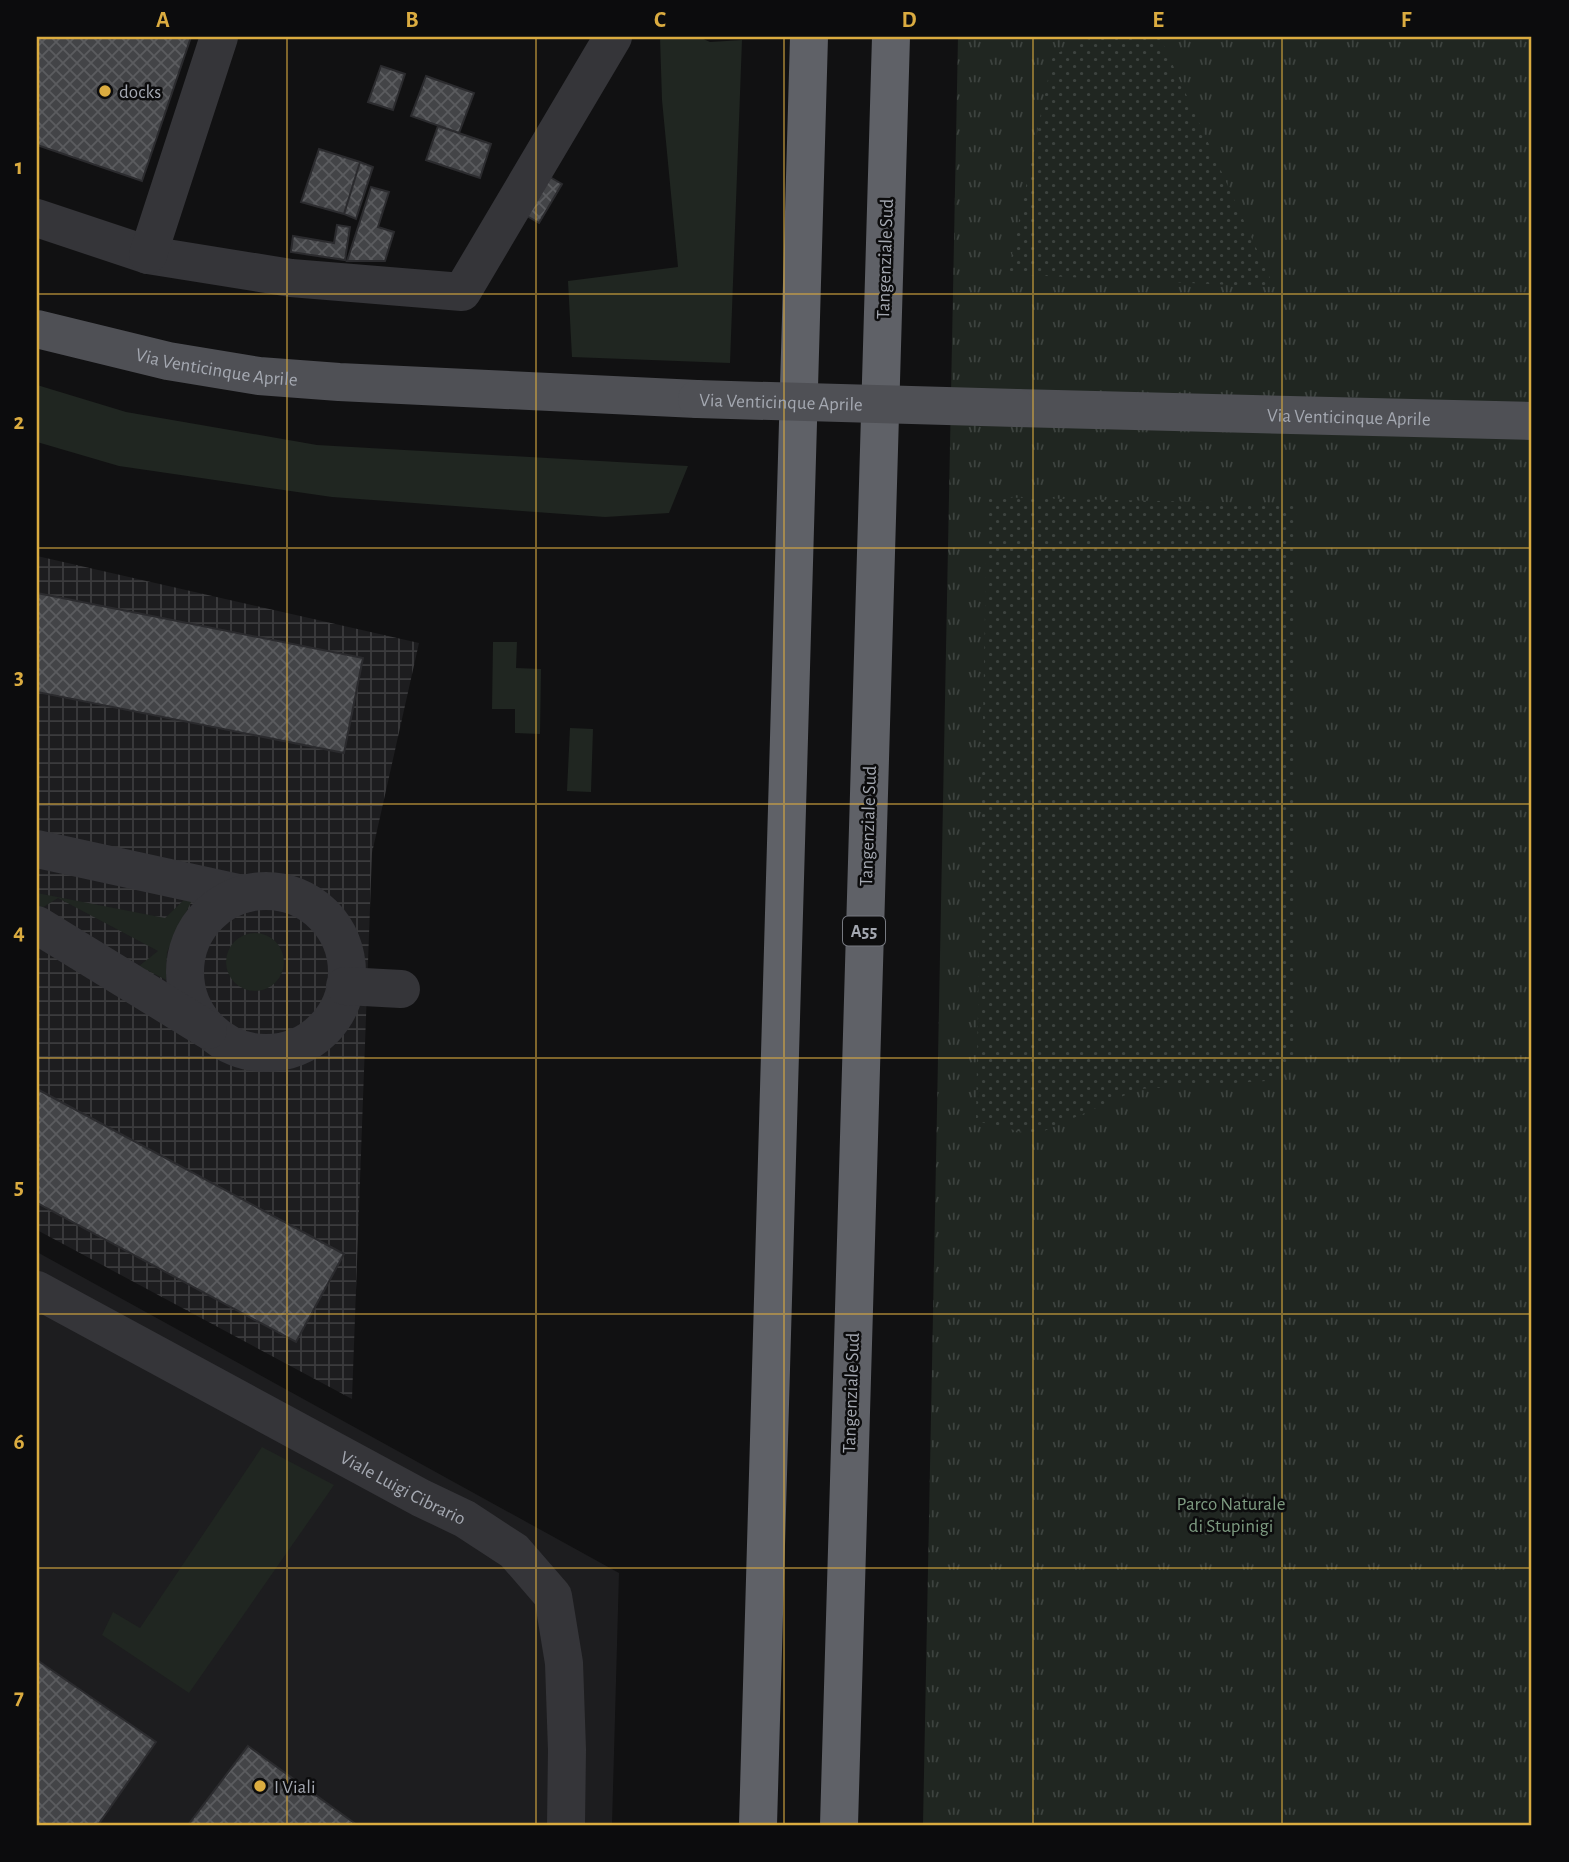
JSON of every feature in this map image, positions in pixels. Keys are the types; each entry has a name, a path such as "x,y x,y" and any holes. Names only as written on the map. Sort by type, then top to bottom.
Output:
{"highway":[{"path":"758,1825 809,37"},
{"name":"Tangenziale Sud","path":"839,1825 891,37"},
{"path":"843,1682 863,1825"}],"main road":[{"name":"Via Venticinque Aprile","path":"37,329 168,361 259,376 339,383 696,399 1532,421"}],"street":[{"path":"148,255 219,37"},
{"path":"37,218 148,255 291,278 462,292 612,37"},
{"path":"37,849 243,894 271,890 308,901 330,920 344,946 348,973 340,1007 328,1026 306,1043 279,1052 256,1053 229,1044 37,925"},
{"path":"211,1032 194,1009 186,986 186,958 193,935 210,912 243,894"},
{"path":"345,986 401,989"},
{"name":"Viale Luigi Cibrario","path":"37,1290 421,1498 465,1519 514,1551 553,1596 564,1663 566,1825"}],"shaded area":[{"path":"37,556 419,643 372,853 352,1399 37,1230"},
{"path":"37,1252 619,1573 612,1825 37,1825"}],"green space":[{"path":"660,37 699,37 710,42 742,40 730,363 572,357 568,281 678,267 662,100"},
{"name":"Parco Naturale di Stupinigi","path":"958,37 1532,37 1532,1825 923,1825"},
{"path":"1094,37 1160,37 1274,287 1008,274 1053,55"},
{"path":"37,385 126,412 317,445 688,466 669,513 605,517 332,497 119,466 37,442"},
{"path":"987,497 1297,504 1297,1061 1266,1081 1139,1089 1035,1135 976,1121"},
{"path":"493,642 517,642 516,668 541,669 540,734 515,733 515,709 492,709"},
{"path":"570,728 593,729 591,792 567,791"},
{"path":"37,893 165,918 188,896 192,900 167,952 166,980 139,966 158,951 58,898 37,911"},
{"path":"249,933 261,933 276,941 284,956 284,968 276,983 261,991 249,991 234,983 226,968 226,956 234,941"},
{"path":"262,1447 334,1485 189,1693 102,1635 113,1612 140,1628"}],"building":[{"name":"docks","path":"37,37 191,37 142,181 37,145"},
{"path":"381,66 405,74 393,110 368,102"},
{"path":"426,76 474,93 459,133 411,116"},
{"path":"438,126 491,144 480,178 426,160"},
{"path":"319,149 360,162 344,214 301,202"},
{"path":"360,162 373,167 356,219 344,214"},
{"path":"543,173 562,184 539,223 520,212"},
{"path":"371,187 389,192 378,227 394,232 385,261 347,261"},
{"path":"337,225 350,227 345,260 291,252 293,236 334,243"},
{"path":"37,593 363,658 344,753 37,692"},
{"path":"37,1089 344,1254 296,1342 37,1203"},
{"path":"37,1660 156,1742 98,1825 37,1825"},
{"name":"I Viali","path":"248,1746 357,1825 188,1825"}],"place":[{"name":"docks","path":"105,91"},
{"name":"I Viali","path":"260,1786"}]}
